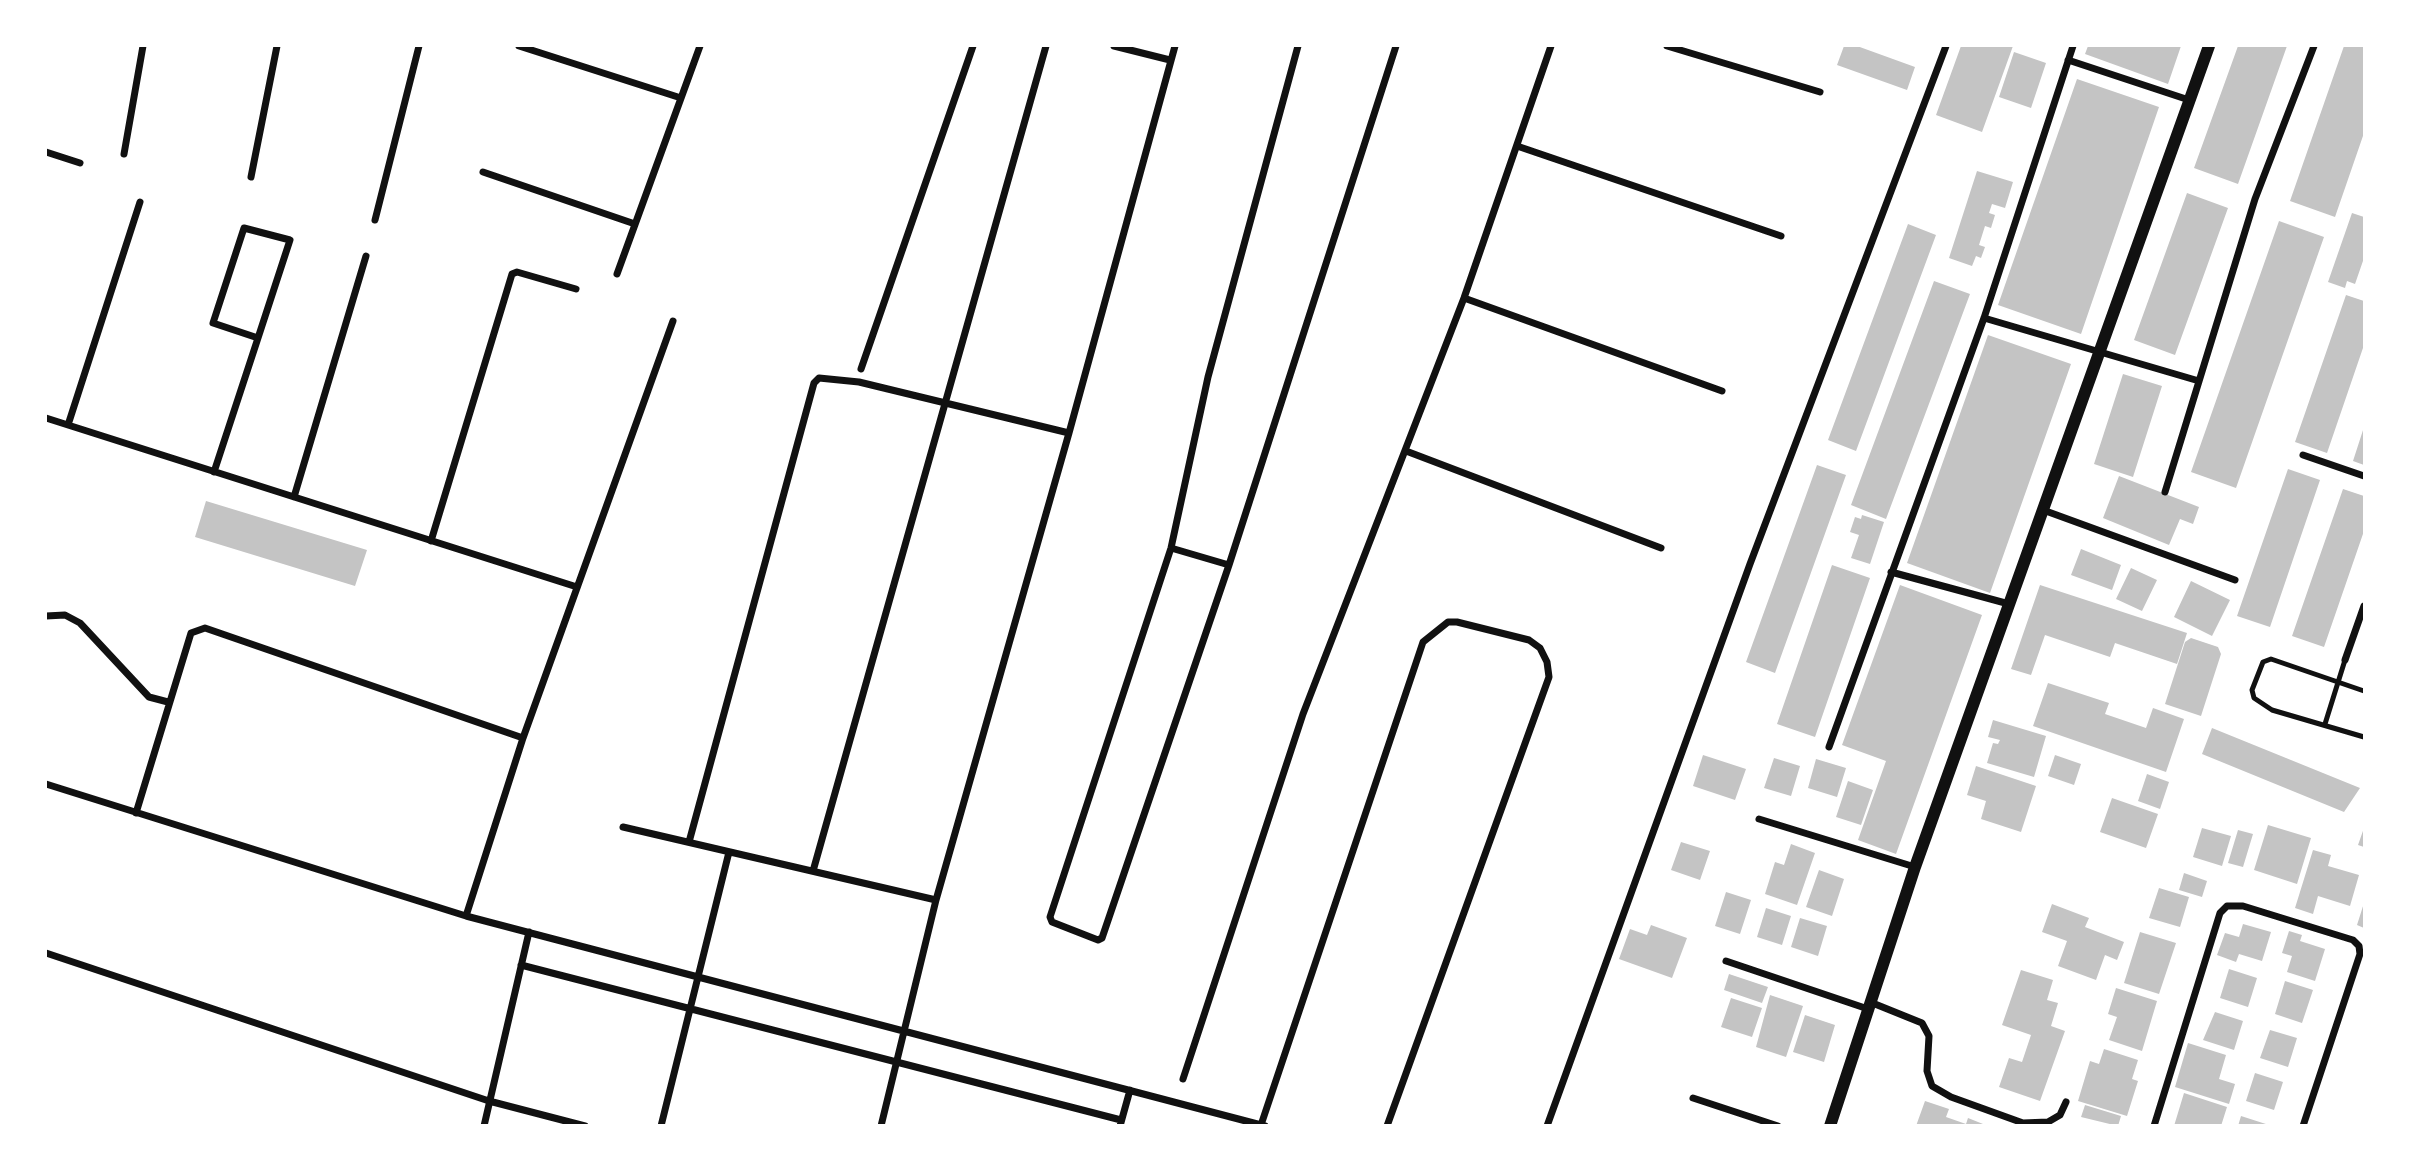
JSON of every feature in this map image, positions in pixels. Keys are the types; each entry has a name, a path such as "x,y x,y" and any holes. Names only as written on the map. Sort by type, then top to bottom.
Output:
{"street":[{"path":"124,154 143,46"},
{"path":"251,177 277,46"},
{"path":"375,220 419,46"},
{"path":"519,46 681,99"},
{"path":"617,274 700,46"},
{"path":"861,369 973,46"},
{"path":"813,871 1046,46"},
{"path":"1114,46 1170,61"},
{"path":"881,1125 936,900 1069,433 1175,46"},
{"path":"1298,46 1208,377 1171,548 1051,920 1101,939 1229,565 1396,46"},
{"path":"1182,1079 1303,713 1464,298 1551,46"},
{"path":"1667,46 1820,92"},
{"path":"1547,1125 1811,403 1946,46"},
{"path":"1829,747 1984,318 2073,46"},
{"path":"1830,1125 1915,867 2209,46"},
{"path":"2165,492 2255,199 2314,46"},
{"path":"2068,60 2189,100"},
{"path":"1517,146 1781,236"},
{"path":"46,152 80,163"},
{"path":"483,172 635,224"},
{"path":"68,425 140,202"},
{"path":"214,472 258,338 290,240 244,228 213,323 258,338"},
{"path":"294,497 366,256"},
{"path":"431,541 512,274 517,272 576,289"},
{"path":"1464,298 1721,391"},
{"path":"1984,318 2199,380"},
{"path":"466,916 523,738 673,321"},
{"path":"689,842 814,383 819,378 859,382 1069,433"},
{"path":"46,418 577,587"},
{"path":"1406,451 1661,548"},
{"path":"2303,455 2364,476"},
{"path":"2043,510 2235,580"},
{"path":"1171,548 1229,565"},
{"path":"1891,572 2009,604"},
{"path":"2346,660 2364,606"},
{"path":"46,616 65,614 80,623 149,697 168,702"},
{"path":"46,784 466,916 1263,1125 1423,642 1448,622 1528,640 1540,648 1547,662 1549,677 1387,1125"},
{"path":"136,813 191,633 205,628 523,738"},
{"path":"1759,819 1915,867"},
{"path":"623,827 936,900"},
{"path":"661,1125 729,852"},
{"path":"2154,1125 2220,913 2227,906 2243,906 2353,940 2359,946 2360,954 2303,1125"},
{"path":"484,1125 528,932"},
{"path":"46,953 489,1101 585,1125"},
{"path":"1726,961 1922,1023 1929,1036 1927,1072 1933,1086 1951,1097 2023,1122 2048,1122 2060,1115 2066,1102"},
{"path":"521,965 1121,1122 1129,1090"},
{"path":"1693,1098 1778,1125"}],"lane":[{"path":"2364,691 2271,659 2263,662 2252,690 2254,698 2272,710 2364,737"},
{"path":"2325,724 2346,660"}],"building":[{"path":"1844,46 1857,46 1915,67 1907,90 1837,65"},
{"path":"1961,46 2013,46 1982,132 1936,115"},
{"path":"2088,46 2181,46 2168,84 2085,54"},
{"path":"2238,46 2287,46 2238,184 2194,168"},
{"path":"2344,46 2364,46 2364,133 2335,217 2290,201"},
{"path":"2014,52 2046,63 2031,108 1999,97"},
{"path":"2077,79 2159,107 2081,334 1998,305"},
{"path":"1977,171 2013,182 2005,208 1992,204 1989,213 1995,215 1991,228 1985,226 1979,245 1985,247 1981,258 1976,256 1972,266 1949,258"},
{"path":"2187,193 2228,208 2175,355 2134,340"},
{"path":"2352,213 2364,217 2364,258 2355,284 2347,281 2345,288 2328,282"},
{"path":"2279,221 2324,237 2236,488 2191,472"},
{"path":"1908,224 1936,235 1856,451 1828,440"},
{"path":"1934,281 1970,294 1886,519 1851,505"},
{"path":"2346,295 2364,301 2364,345 2327,453 2295,442"},
{"path":"1988,335 2071,364 1990,593 1907,563"},
{"path":"2123,374 2162,386 2133,477 2094,464"},
{"path":"2364,427 2364,465 2353,461"},
{"path":"1817,465 1846,475 1775,673 1746,662"},
{"path":"2288,469 2320,480 2270,627 2237,616"},
{"path":"2119,476 2199,507 2193,524 2180,519 2169,545 2103,518"},
{"path":"2343,489 2364,496 2364,531 2324,647 2292,636"},
{"path":"206,501 367,550 355,586 195,537"},
{"path":"1862,515 1884,522 1870,564 1851,558 1859,535 1850,532 1855,517 1861,519"},
{"path":"2081,549 2121,565 2112,590 2071,575"},
{"path":"1832,565 1870,578 1815,737 1777,724"},
{"path":"2131,568 2157,580 2142,611 2116,599"},
{"path":"2191,581 2230,600 2212,636 2174,617"},
{"path":"1900,585 1982,615 1896,854 1858,840 1886,761 1842,745"},
{"path":"2040,585 2187,633 2177,664 2115,643 2110,657 2045,635 2031,675 2011,669"},
{"path":"2191,638 2218,647 2221,654 2201,716 2165,704 2185,642"},
{"path":"2048,683 2109,703 2105,714 2146,728 2153,708 2184,719 2166,772 2033,726"},
{"path":"1993,720 2046,736 2034,777 1987,763 1993,743 1998,744 2000,740 1988,737"},
{"path":"2212,728 2360,788 2344,812 2202,754"},
{"path":"1703,755 1746,769 1735,800 1693,786"},
{"path":"2055,755 2081,764 2074,785 2048,776"},
{"path":"1774,758 1800,766 1791,796 1764,788"},
{"path":"1816,759 1846,768 1837,797 1808,788"},
{"path":"1976,766 2036,786 2021,832 1981,819 1986,801 1967,795"},
{"path":"2147,774 2169,782 2160,809 2138,801"},
{"path":"1848,781 1873,790 1861,825 1836,817"},
{"path":"2112,798 2158,814 2146,848 2100,832"},
{"path":"2268,825 2311,838 2297,884 2254,870"},
{"path":"2202,828 2231,836 2222,866 2193,857"},
{"path":"2364,828 2364,847 2358,845"},
{"path":"2238,830 2253,834 2243,867 2228,863"},
{"path":"1681,842 1710,851 1700,880 1671,870"},
{"path":"1791,844 1815,853 1797,905 1765,894 1775,862 1784,865"},
{"path":"2313,850 2331,855 2328,866 2359,875 2350,906 2318,896 2313,914 2295,908"},
{"path":"1819,870 1844,879 1832,916 1806,907"},
{"path":"2184,873 2207,881 2202,897 2179,890"},
{"path":"2159,888 2189,897 2180,927 2149,918"},
{"path":"1726,892 1751,900 1740,934 1715,926"},
{"path":"2364,903 2364,928 2357,925"},
{"path":"2052,904 2089,918 2085,927 2124,942 2117,960 2105,955 2096,980 2058,966 2067,941 2042,932"},
{"path":"1766,908 1791,916 1782,945 1757,937"},
{"path":"1800,918 1827,926 1818,956 1791,947"},
{"path":"2243,924 2271,932 2262,961 2239,954 2236,962 2217,955 2225,933 2239,937"},
{"path":"1651,925 1687,938 1672,978 1619,959 1630,929 1647,935"},
{"path":"2289,931 2302,935 2300,941 2325,949 2315,981 2287,972 2292,956 2282,953"},
{"path":"2140,932 2176,943 2159,994 2124,983"},
{"path":"2229,969 2257,978 2248,1007 2220,998"},
{"path":"2021,970 2053,980 2047,1000 2058,1003 2051,1026 2065,1031 2040,1101 1999,1087 2009,1058 2022,1062 2031,1035 2002,1025"},
{"path":"1729,974 1768,987 1762,1003 1724,990"},
{"path":"2285,981 2313,990 2302,1023 2275,1014"},
{"path":"2116,988 2157,1001 2142,1051 2109,1040 2117,1017 2108,1014"},
{"path":"1770,995 1803,1006 1786,1057 1756,1047"},
{"path":"1731,998 1762,1008 1752,1037 1721,1027"},
{"path":"2215,1012 2243,1021 2234,1050 2203,1040"},
{"path":"1805,1015 1835,1025 1824,1062 1793,1052"},
{"path":"2270,1030 2297,1038 2288,1067 2260,1058"},
{"path":"2188,1043 2226,1055 2219,1079 2235,1084 2229,1104 2175,1087"},
{"path":"2104,1049 2138,1060 2132,1079 2138,1081 2127,1116 2078,1101 2090,1061 2099,1064"},
{"path":"2255,1073 2283,1082 2274,1110 2246,1101"},
{"path":"2184,1093 2227,1107 2221,1126 2174,1126"},
{"path":"1925,1101 1949,1109 1946,1117 1966,1124 1968,1118 1988,1126 1916,1126"},
{"path":"2085,1105 2121,1116 2118,1126 2081,1117"},
{"path":"2241,1116 2269,1125 2238,1126"}]}
